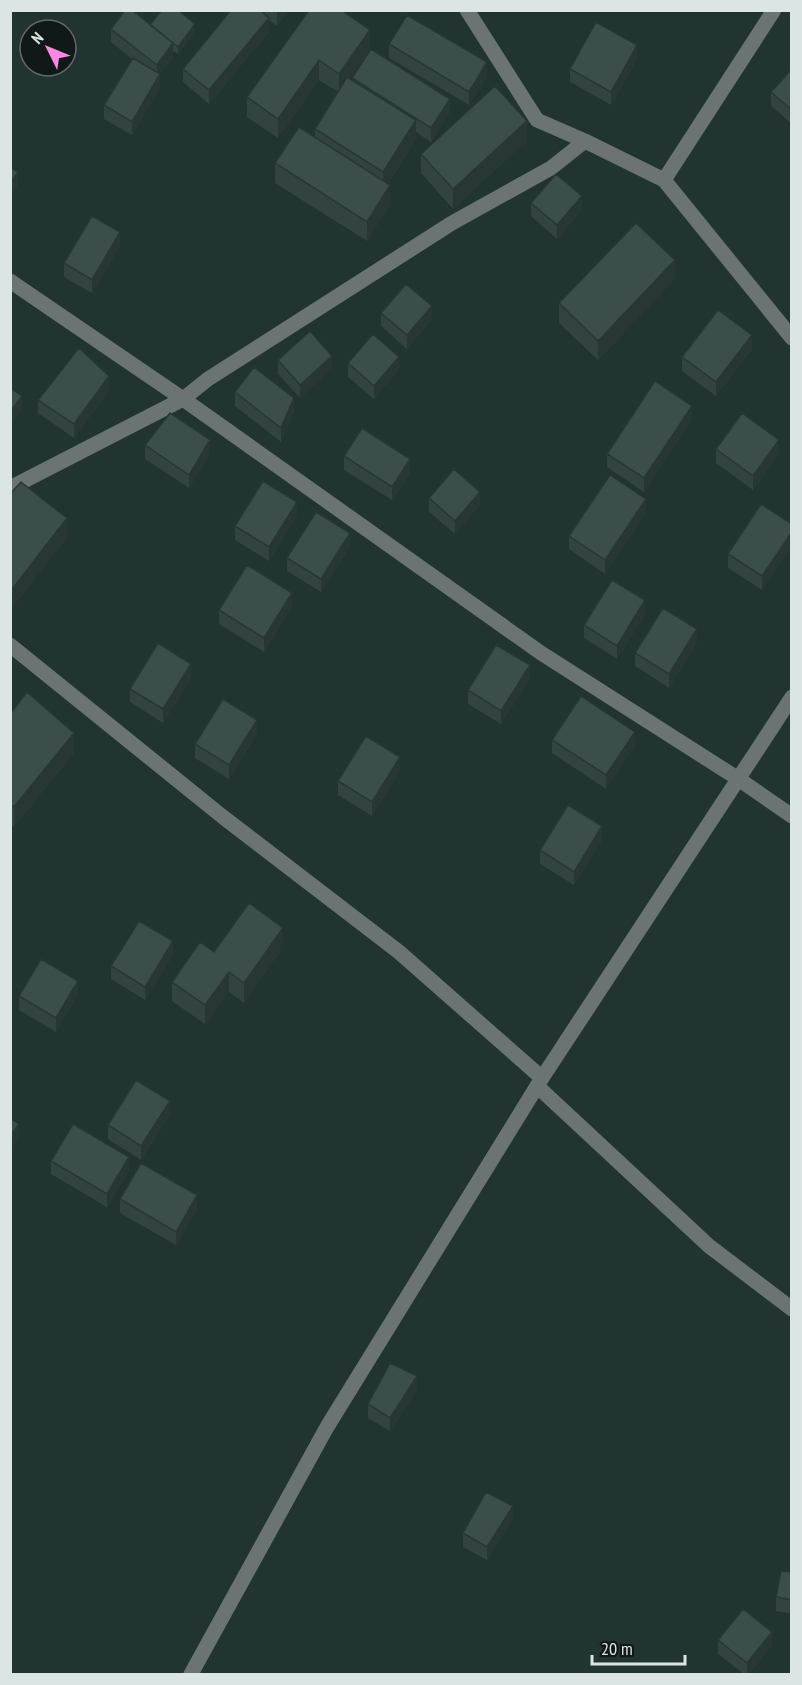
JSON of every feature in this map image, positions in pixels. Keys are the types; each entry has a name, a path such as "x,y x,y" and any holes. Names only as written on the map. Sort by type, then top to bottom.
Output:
{"street":[{"path":"467,10 537,120 664,180 792,338"},
{"path":"664,180 774,10"},
{"path":"10,488 183,399 208,379 452,223 551,168 585,141"},
{"path":"10,281 183,399 541,653 737,778 792,816"},
{"path":"10,645 223,817 399,952 540,1082 709,1246 792,1309"},
{"path":"190,1674 327,1427 540,1082 792,697"}],"building":[{"path":"125,10 132,10 173,43 157,65 111,29"},
{"path":"162,10 178,10 195,24 178,47 150,25"},
{"path":"231,10 260,10 269,18 209,90 183,69"},
{"path":"309,10 341,10 370,30 339,74 319,60 278,119 247,97"},
{"path":"407,15 487,62 469,92 389,44"},
{"path":"596,22 637,45 611,92 570,69"},
{"path":"371,49 450,99 431,128 352,78"},
{"path":"133,58 160,74 132,122 104,105"},
{"path":"792,69 792,110 771,92"},
{"path":"347,77 416,120 383,172 315,129"},
{"path":"495,86 527,121 453,189 421,154"},
{"path":"299,127 390,185 367,222 275,163"},
{"path":"10,167 18,172 10,184"},
{"path":"556,174 582,196 557,225 531,203"},
{"path":"92,216 120,232 92,280 64,263"},
{"path":"636,223 675,260 598,341 559,303"},
{"path":"406,284 432,306 407,335 381,313"},
{"path":"718,310 752,335 716,382 682,357"},
{"path":"310,331 332,356 300,385 278,360"},
{"path":"373,334 399,357 374,386 348,363"},
{"path":"79,348 109,376 74,424 38,400"},
{"path":"254,367 294,398 281,428 235,392"},
{"path":"655,381 692,406 644,478 607,454"},
{"path":"10,388 22,396 10,412"},
{"path":"170,413 210,440 189,475 145,445"},
{"path":"742,413 779,440 753,476 716,449"},
{"path":"362,428 410,459 392,487 344,456"},
{"path":"454,469 480,492 455,521 429,498"},
{"path":"610,475 646,499 605,560 569,536"},
{"path":"263,481 297,502 269,547 235,526"},
{"path":"21,482 67,518 10,592 10,494"},
{"path":"761,504 792,524 792,532 762,576 728,554"},
{"path":"316,512 350,533 321,579 287,558"},
{"path":"247,565 292,593 264,638 219,610"},
{"path":"612,580 645,600 617,646 584,625"},
{"path":"663,608 697,629 669,674 635,653"},
{"path":"158,643 191,664 163,709 130,689"},
{"path":"496,645 530,665 501,711 468,690"},
{"path":"27,692 74,733 14,807 10,805 10,714"},
{"path":"581,696 635,732 606,775 552,740"},
{"path":"223,699 257,720 229,765 195,744"},
{"path":"366,736 400,757 372,802 338,781"},
{"path":"568,805 602,826 574,872 540,850"},
{"path":"249,903 283,928 244,983 229,972 205,1005 172,982 200,942 214,952"},
{"path":"139,921 173,941 145,987 111,966"},
{"path":"41,959 78,981 56,1018 19,996"},
{"path":"136,1080 170,1101 141,1146 108,1125"},
{"path":"10,1118 19,1124 10,1136"},
{"path":"73,1124 129,1157 107,1194 51,1161"},
{"path":"141,1163 197,1195 176,1232 120,1199"},
{"path":"390,1363 417,1376 390,1418 368,1404"},
{"path":"486,1492 513,1506 487,1547 463,1533"},
{"path":"781,1571 792,1572 792,1600 776,1597"},
{"path":"743,1609 772,1632 747,1663 718,1640"}]}
